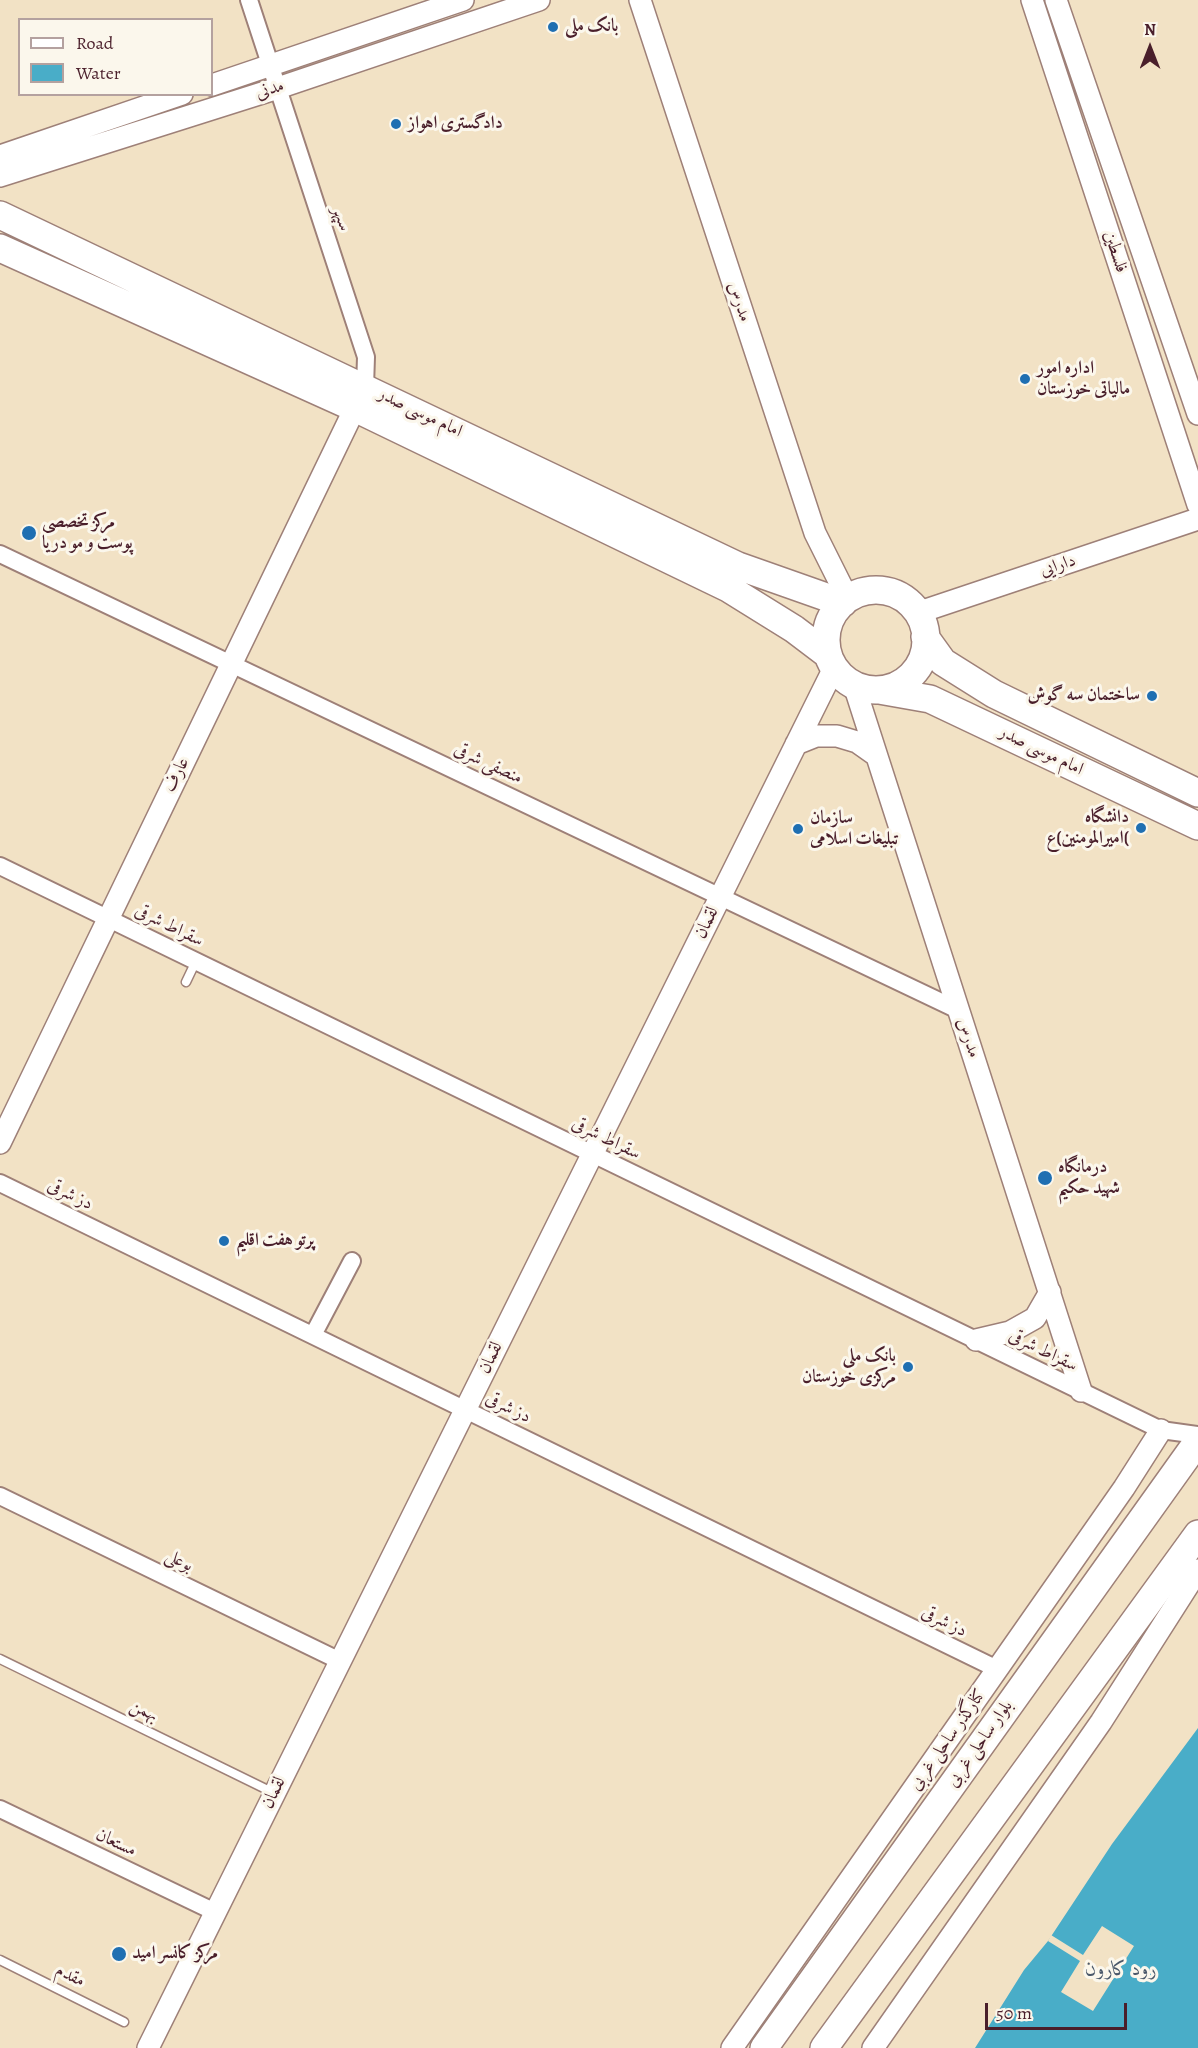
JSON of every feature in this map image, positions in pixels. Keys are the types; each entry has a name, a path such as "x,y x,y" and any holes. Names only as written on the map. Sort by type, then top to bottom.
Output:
{"main road":[{"name":"امام موسی صدر","path":"0,215 360,397 728,588 794,629 849,674 930,699 1198,826"},
{"name":"امام موسی صدر","path":"0,248 360,397 738,566 845,601"},
{"path":"870,591 893,593 906,601 921,625 924,652 918,667 901,683 849,674 826,639 829,623 845,601 870,591"},
{"name":"امام موسی صدر","path":"921,625 943,662 994,694 1198,793"},
{"name":"بلوار ساحلی غربی","path":"764,2048 1198,1442"},
{"path":"824,2048 1198,1534"}],"street":[{"name":"سپهر","path":"249,0 366,357 360,397"},
{"name":"مدنی","path":"0,176 278,88 539,0"},
{"name":"مدرس","path":"640,0 815,533 845,601"},
{"name":"فلسطین","path":"1032,0 1198,505"},
{"name":"فلسطین","path":"1056,0 1198,414"},
{"name":"مدنی","path":"213,85 454,2"},
{"path":"0,156 176,96"},
{"name":"عارف","path":"0,1143 360,397"},
{"name":"دارایی","path":"921,625 1198,519"},
{"name":"منصفی شرقی","path":"0,554 958,1010"},
{"name":"مدرس","path":"849,674 1081,1391"},
{"name":"لقمان","path":"147,2048 796,744 849,674"},
{"path":"796,744 816,736 837,736 857,742 874,754"},
{"name":"سقراط شرقی","path":"0,866 1161,1430 1198,1435"},
{"name":"دز شرقی","path":"0,1183 997,1669"},
{"path":"313,1335 352,1261"},
{"path":"976,1340 1010,1332 1035,1318 1050,1292"},
{"name":"کنارگذر ساحلی غربی","path":"732,2048 1124,1488 1161,1430"},
{"name":"بوعلی","path":"0,1496 340,1661"},
{"path":"873,2048 1101,1722 1198,1570"},
{"name":"مستعان","path":"0,1809 215,1912"}],"lane":[{"path":"186,982 196,961"},
{"name":"بهمن","path":"0,1659 274,1793"},
{"name":"مقدم","path":"0,1960 124,2022"}],"water":[{"name":"رود کارون","path":"1198,1728 1198,2048 975,2048 1024,1970 1048,1941 1112,1844"}],"pier":[{"path":"1102,1926 1134,1946 1093,2011 1061,1992 1080,1961 1048,1941 1051,1935 1083,1955"}],"place":[{"name":"بانک ملی","path":"553,27"},
{"name":"دادگستری اهواز","path":"396,124"},
{"name":"اداره امور مالیاتی خوزستان","path":"1025,379"},
{"name":"مرکز تخصصی پوست و مو دریا","path":"29,533"},
{"name":"ساختمان سه گوش","path":"1152,696"},
{"name":"دانشگاه امیرالمومنین)ع(","path":"1141,828"},
{"name":"سازمان تبلیغات اسلامی","path":"798,829"},
{"name":"درمانگاه شهید حکیم","path":"1045,1178"},
{"name":"پرتو هفت اقلیم","path":"224,1241"},
{"name":"بانک ملی مرکزی خوزستان","path":"908,1367"},
{"name":"مرکز کانسر امید","path":"119,1954"}]}
